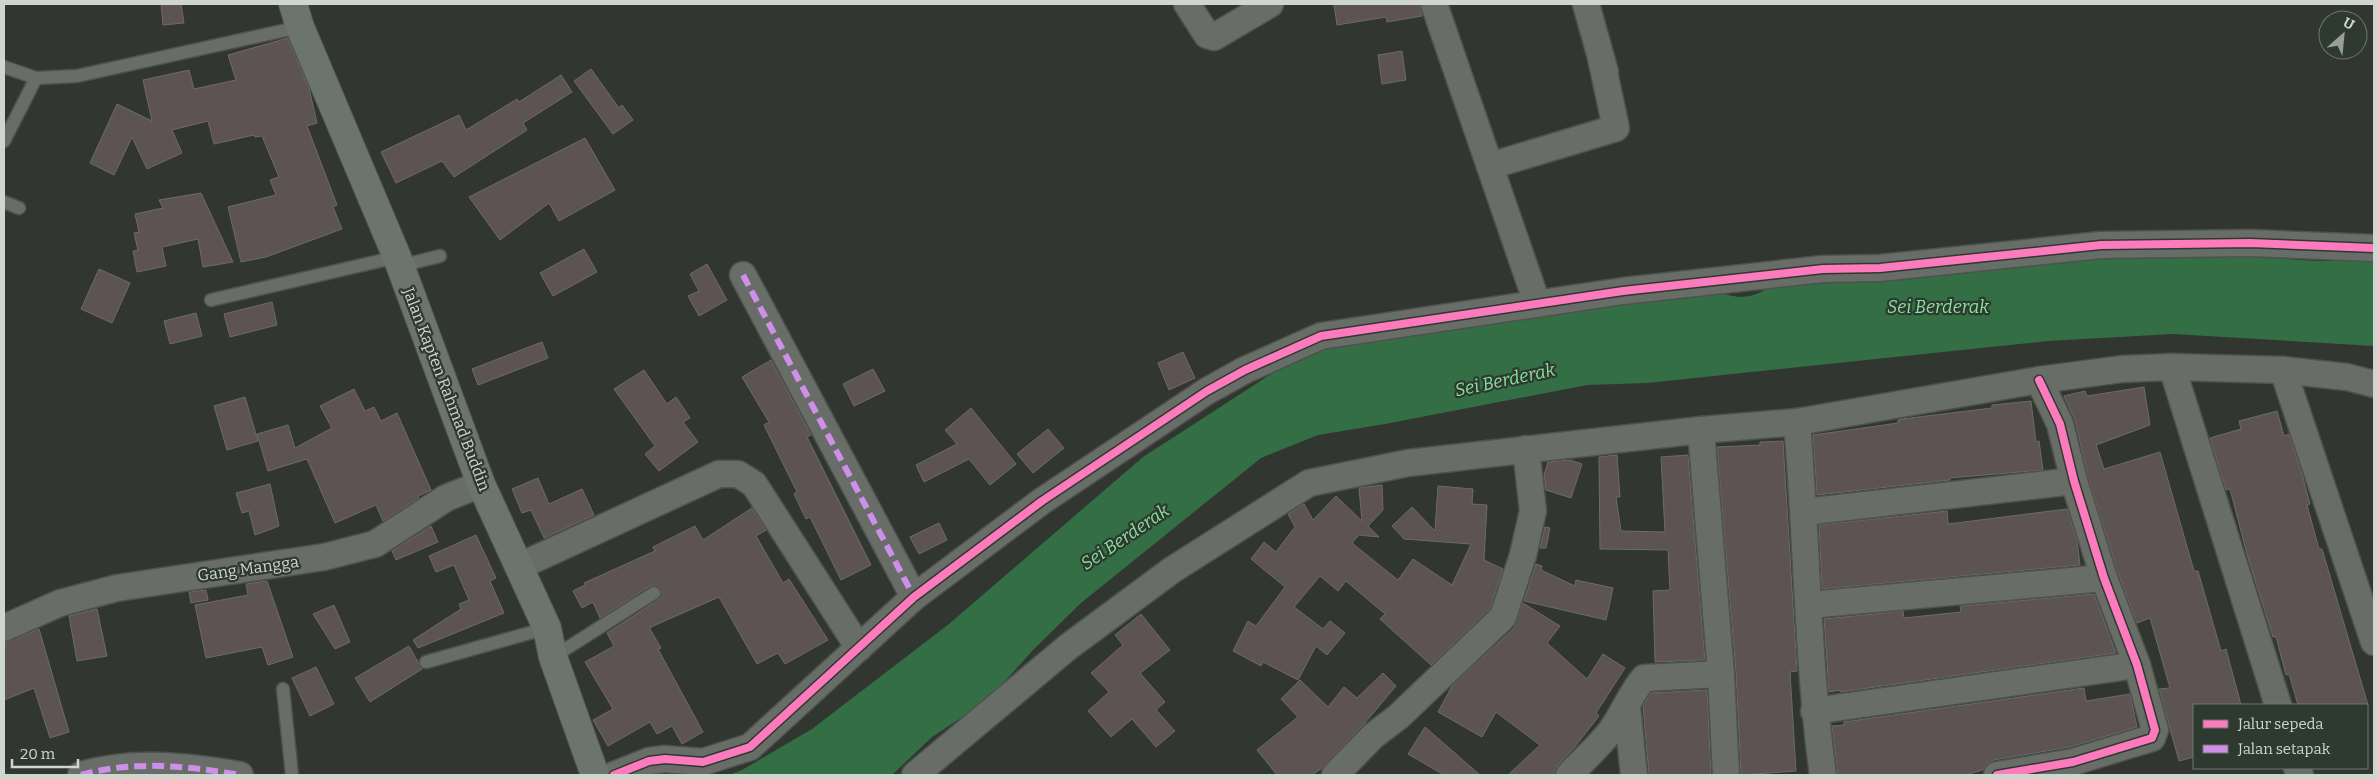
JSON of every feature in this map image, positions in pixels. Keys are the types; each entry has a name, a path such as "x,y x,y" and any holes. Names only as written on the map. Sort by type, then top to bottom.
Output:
{"main road":[{"name":"Jalan Kapten Rahmad Buddin","path":"296,15 399,262 481,484 547,628 553,657 595,775"}],"street":[{"path":"1187,4 1207,35 1214,37 1270,4"},
{"path":"1434,4 1537,303"},
{"path":"1490,166 1616,128 1603,64 1586,4"},
{"path":"614,775 649,761 665,759 703,762 750,747 914,597 1042,501 1207,391 1245,370 1321,336 1623,291 1823,269 1880,268 2101,245 2250,243 2374,248"},
{"path":"743,275 914,597"},
{"path":"2172,367 2278,704"},
{"path":"915,775 1076,641 1172,570 1309,483 1408,464 1526,449 1701,430 1797,422 2039,380 2122,369 2172,367 2283,370 2347,377 2374,384"},
{"path":"2283,370 2374,642"},
{"path":"1997,775 2073,762 2152,738 2156,730 2137,665 2104,578 2074,481 2060,424 2039,380"},
{"path":"1797,422 1804,512 1814,710 1823,775"},
{"path":"1701,430 1721,674 1726,775"},
{"path":"1338,774 1373,736 1398,718 1502,617 1524,555 1533,511 1526,449"},
{"path":"520,566 719,474 738,474 754,484 860,648"},
{"path":"1804,512 2074,481"},
{"name":"Gang Mangga","path":"4,628 60,603 117,588 324,557 375,544 446,498 481,484"},
{"path":"1809,605 2104,578"},
{"path":"1814,710 2137,665"},
{"path":"1569,775 1610,732 1644,678 1721,674"},
{"path":"1627,706 1634,775"},
{"path":"81,775 131,767 191,767 240,775"}],"lane":[{"path":"4,67 36,78 77,76 296,15"},
{"path":"4,141 36,78"},
{"path":"4,202 19,208"},
{"path":"211,300 399,262 440,256"},
{"path":"553,657 654,593"},
{"path":"426,662 547,628"},
{"path":"282,689 292,775"}],"water":[{"name":"Sei Berderak","path":"2228,253 2320,261 2374,258 2374,346 2173,334 2048,341 1647,383 1587,385 1318,435 1261,458 1081,603 1034,649 988,700 932,737 892,775 729,775 742,770 812,729 949,624 1143,457 1305,352 1320,345 1713,291 1740,297 1754,295 1779,281 2054,255"}],"building":[{"path":"161,4 181,4 184,23 163,25"},
{"path":"1334,4 1419,4 1422,16 1387,22 1386,17 1337,25"},
{"path":"288,38 309,88 317,123 307,126 337,205 333,207 342,229 266,257 241,262 228,207 276,195 270,180 279,177 262,136 255,137 254,135 214,144 208,121 172,130 182,153 147,169 132,137 114,175 90,163 117,104 152,121 143,80 189,70 194,89 236,80 228,55"},
{"path":"1402,51 1406,80 1382,84 1378,55"},
{"path":"591,69 619,108 622,105 633,120 613,134 574,81"},
{"path":"561,75 572,92 523,123 527,130 454,177 442,161 396,183 381,152 459,115 466,130 517,99 519,102"},
{"path":"585,138 615,190 559,221 549,203 500,240 469,197"},
{"path":"201,193 233,262 203,267 198,239 162,247 166,266 137,272 133,251 138,250 134,233 139,232 135,214 163,208 159,200"},
{"path":"584,249 597,272 553,296 540,273"},
{"path":"707,264 727,300 699,316 688,296 699,291 690,274"},
{"path":"99,269 130,283 112,323 81,309"},
{"path":"272,302 277,325 230,337 224,314"},
{"path":"196,313 202,336 170,344 164,321"},
{"path":"542,342 548,358 478,385 472,369"},
{"path":"1183,352 1195,378 1169,390 1158,363"},
{"path":"771,360 811,435 807,437 871,565 841,580 810,517 806,519 794,494 797,492 764,425 769,422 742,377"},
{"path":"873,369 885,391 854,406 843,384"},
{"path":"644,370 667,404 676,397 690,418 683,422 698,442 659,471 645,454 655,446 614,389"},
{"path":"2144,387 2150,425 2096,445 2104,469 2160,452 2194,571 2198,571 2221,651 2226,649 2241,704 2193,704 2193,757 2179,761 2159,689 2170,688 2150,618 2137,623 2118,573 2088,477 2075,420 2064,396 2085,391 2087,396"},
{"path":"354,389 365,411 374,407 381,421 397,413 431,490 418,496 419,498 383,521 376,505 335,523 307,459 268,471 257,434 288,425 295,448 332,428 320,406"},
{"path":"245,397 258,441 227,450 214,406"},
{"path":"2031,401 2036,442 2039,441 2043,470 1950,478 1950,480 1817,495 1813,435 1898,423 1898,420 1902,419 1992,408 1992,405"},
{"path":"971,408 1016,464 990,485 969,459 924,482 916,465 957,444 945,430"},
{"path":"2277,411 2284,436 2289,434 2310,504 2307,505 2319,549 2322,549 2368,704 2298,704 2289,674 2286,675 2276,637 2273,637 2248,558 2230,489 2226,490 2210,438 2241,429 2239,421"},
{"path":"1048,429 1064,448 1033,473 1017,454"},
{"path":"1783,441 1797,671 1790,672 1796,771 1741,775 1736,673 1717,447 1760,445 1760,442"},
{"path":"1617,455 1620,497 1616,497 1621,531 1665,532 1661,457 1688,455 1705,660 1655,662 1653,591 1670,590 1668,550 1600,549 1599,457"},
{"path":"1570,460 1582,464 1571,498 1546,490 1544,475 1548,462"},
{"path":"538,478 549,504 582,489 594,515 544,538 531,510 522,513 512,489"},
{"path":"270,484 279,526 255,535 249,511 242,513 236,493"},
{"path":"1382,485 1383,510 1368,526 1379,537 1359,535 1352,543 1398,580 1413,559 1452,585 1471,544 1404,539 1392,526 1412,507 1435,531 1438,486 1473,489 1472,504 1487,505 1484,560 1503,569 1490,609 1431,665 1380,619 1385,614 1346,581 1338,591 1320,576 1294,607 1323,629 1330,621 1345,633 1327,655 1316,646 1298,680 1263,662 1261,666 1233,651 1248,621 1256,626 1285,587 1251,559 1264,542 1276,552 1295,527 1288,514 1304,504 1313,520 1336,496 1362,521 1359,488"},
{"path":"752,508 766,530 756,536 783,583 789,579 828,640 785,664 778,653 757,664 719,597 651,627 650,629 661,648 658,649 703,732 682,744 672,726 657,734 650,722 608,746 593,720 613,709 585,662 614,646 607,633 658,600 662,592 658,586 650,586 600,618 593,602 582,608 573,591 585,585 584,583 655,551 653,547 695,526 703,540"},
{"path":"2067,509 2077,541 2080,565 1822,589 1819,525 1947,511 1948,524"},
{"path":"939,523 947,540 919,554 910,537"},
{"path":"431,526 438,542 396,560 392,551"},
{"path":"1545,527 1550,528 1546,548 1540,548"},
{"path":"476,535 496,578 490,581 504,613 418,648 413,640 461,609 459,604 469,600 454,565 436,572 429,556"},
{"path":"1536,564 1542,566 1541,570 1575,586 1576,580 1613,588 1606,620 1524,601"},
{"path":"267,581 293,657 268,665 262,647 206,658 195,605 248,595 246,584"},
{"path":"206,590 208,600 191,603 189,592"},
{"path":"2094,594 2116,653 1829,692 1824,619 1903,611 1904,618 1961,612 1960,606"},
{"path":"1523,603 1560,626 1547,643 1587,679 1603,654 1625,668 1596,713 1599,716 1558,765 1553,775 1508,775 1540,745 1496,712 1482,737 1438,712 1452,686 1514,628"},
{"path":"334,605 350,642 335,649 313,614"},
{"path":"97,609 107,656 77,661 69,616"},
{"path":"1141,614 1170,650 1140,673 1165,702 1156,710 1175,731 1156,747 1132,719 1111,737 1088,711 1109,692 1091,673 1123,645 1115,635"},
{"path":"39,629 69,732 50,738 34,688 4,700 4,643"},
{"path":"409,646 422,669 370,702 355,678"},
{"path":"316,667 334,704 310,716 292,678"},
{"path":"1383,673 1396,686 1364,724 1322,768 1312,775 1277,775 1257,750 1298,717 1281,699 1300,680 1328,707 1344,687 1357,698"},
{"path":"2084,688 2086,701 2130,694 2137,727 2070,747 1994,760 1987,764 1983,770 1965,775 1838,775 1832,726 1844,725 1844,722"},
{"path":"1707,690 1711,775 1649,775 1643,706 1651,693"},
{"path":"1425,727 1480,775 1444,775 1408,754"}],"marked path":[{"path":"743,275 914,597"},
{"path":"81,775 120,767 140,766 181,767 240,775"}],"cycle path":[{"path":"614,775 649,761 665,759 703,762 750,747 914,597 1042,501 1207,391 1245,370 1321,336 1623,291 1823,269 1880,268 2101,245 2250,243 2374,248"},
{"path":"1997,775 2073,762 2152,738 2155,730 2137,665 2104,578 2074,481 2060,424 2039,380"}]}
